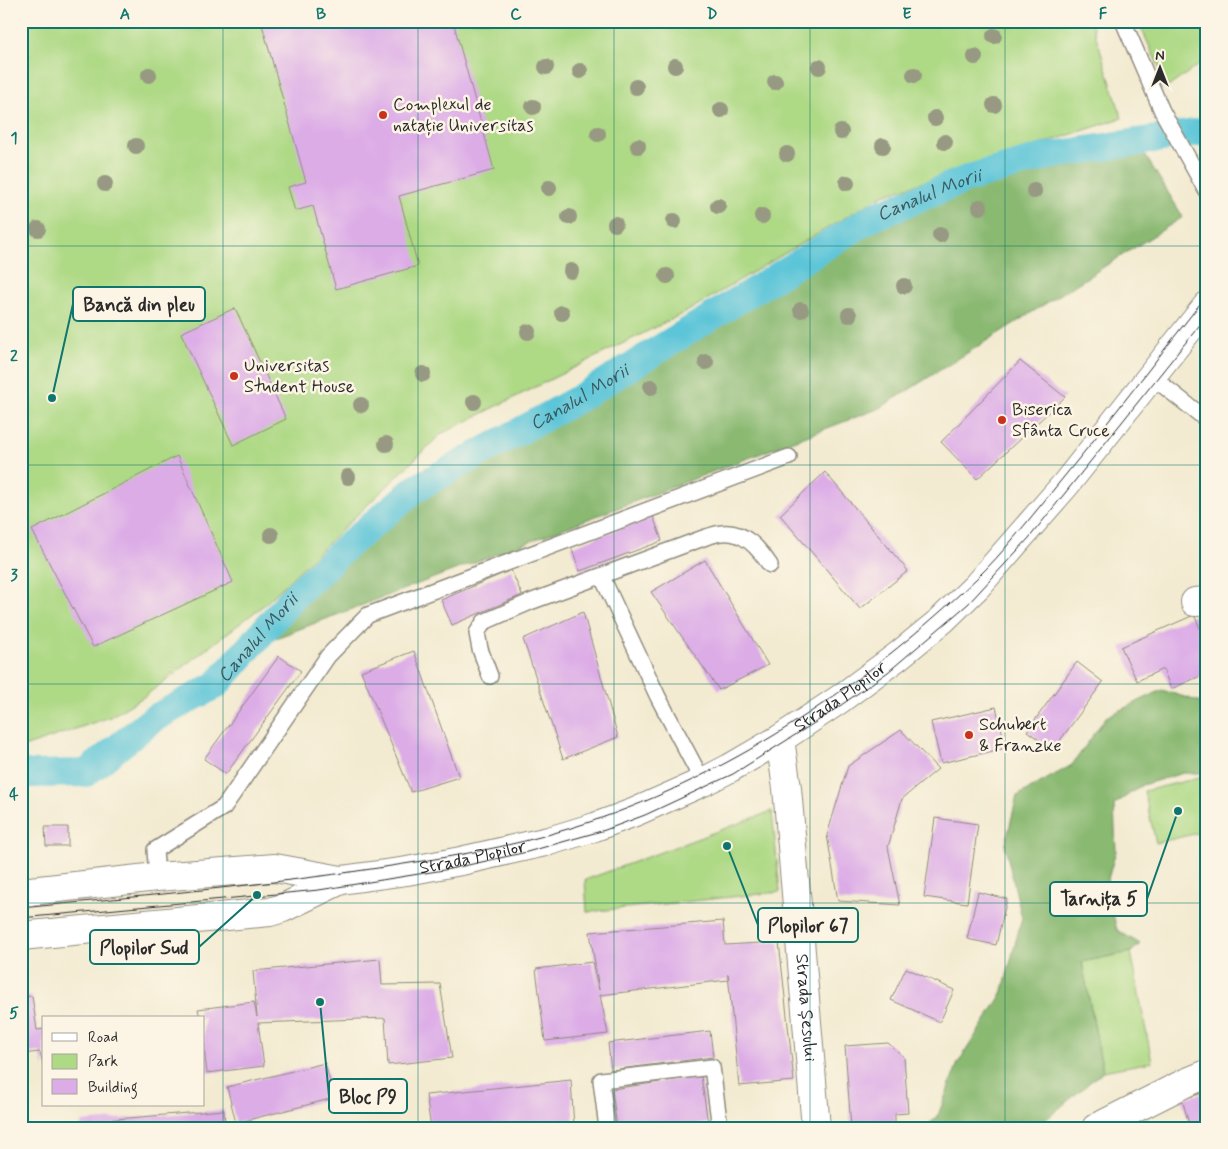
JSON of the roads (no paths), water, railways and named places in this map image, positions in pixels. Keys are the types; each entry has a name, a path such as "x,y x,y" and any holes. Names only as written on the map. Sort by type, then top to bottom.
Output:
{"main road":[{"name":"Strada Plopilor","path":"21,892 274,868 341,880 407,871 549,841 635,812 703,782 780,739 840,700 942,620 977,586 1066,484 1207,306"},
{"name":"Strada Șesului","path":"780,739 788,788 816,1128"},
{"name":"Strada Plopilor","path":"21,936 270,912 283,908 341,880"},
{"path":"1096,1128 1185,1083 1207,1074"}],"lane":[{"path":"1123,21 1162,111 1207,192"},
{"path":"1151,376 1207,420"},
{"path":"157,878 155,850 224,807 328,656 368,615 789,457"},
{"path":"490,676 480,649 477,633 484,622 530,602 724,532 746,537 770,566"},
{"path":"602,576 658,697 703,782"},
{"path":"607,1128 601,1080 712,1067 720,1128"}],"waterway":[{"name":"Canalul Morii","path":"21,772 31,774 86,773 153,719 216,685 295,595 348,545 415,489 578,399 873,217 969,178 1048,156 1207,131"}],"tram line":[{"path":"21,908 289,880 451,856 499,847 571,828 628,808 683,785 788,727 838,693 886,657 976,579 1005,548 1110,420 1207,295"},
{"path":"21,918 319,890 450,869 527,852 605,830 645,815 733,774 827,715 888,672 968,604 1029,538 1207,316"}],"place":[{"name":"Complexul de natație Universitas","path":"383,115"},
{"name":"Universitas Student House","path":"234,376"},
{"name":"Bancă din pleu","path":"52,398"},
{"name":"Biserica Sfânta Cruce","path":"1002,420"},
{"name":"Schubert & Franzke","path":"969,735"},
{"name":"Tarnița 5","path":"1178,811"},
{"name":"Plopilor 67","path":"727,846"},
{"name":"Plopilor Sud","path":"257,895"},
{"name":"Bloc P9","path":"320,1002"}]}
